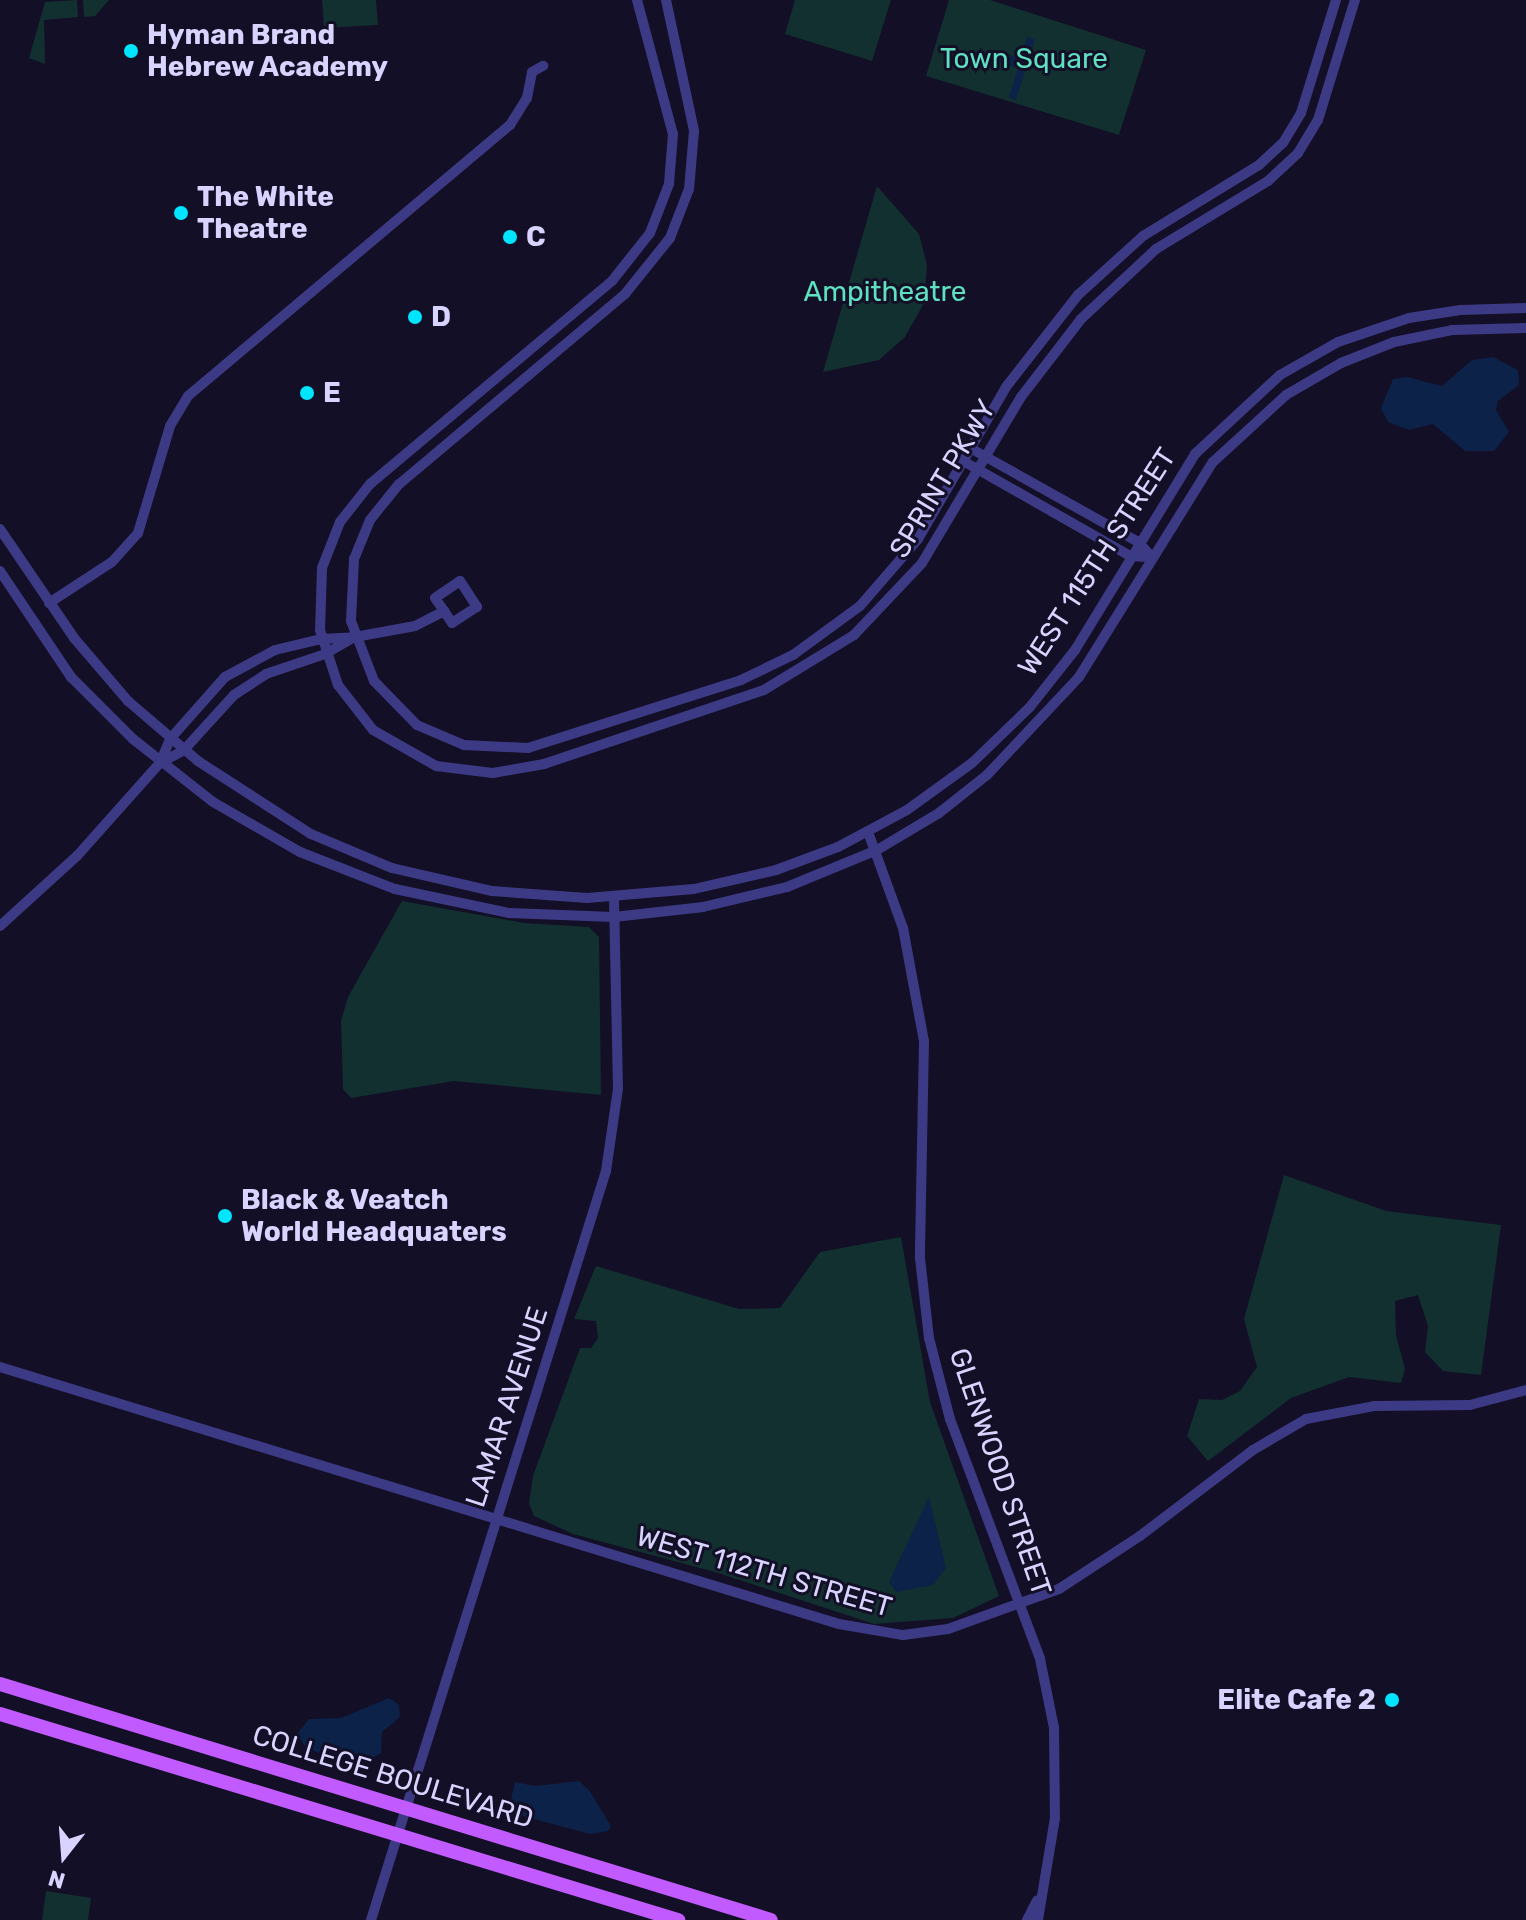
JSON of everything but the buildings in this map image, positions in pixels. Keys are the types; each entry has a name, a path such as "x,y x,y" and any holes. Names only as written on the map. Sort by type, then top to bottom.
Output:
{"main road":[{"name":"COLLEGE BOULEVARD","path":"0,1684 771,1920"},
{"name":"COLLEGE BOULEVARD","path":"0,1714 678,1920"}],"street":[{"name":"SPRINT PKWY","path":"637,0 673,134 669,184 656,221 612,281 358,496 333,537 322,568 321,639 325,654 354,710 408,754 466,772 527,769 748,697 822,658 903,588 1044,363 1110,289 1172,238 1268,181 1298,153 1318,120 1355,0"},
{"name":"SPRINT PKWY","path":"666,0 694,131 689,189 676,227 656,260 625,294 412,472 378,507 364,531 351,575 355,637 384,693 433,734 481,749 544,744 749,677 815,641 889,577 1020,367 1088,286 1143,236 1259,165 1283,143 1301,113 1336,0"},
{"path":"49,603 112,562 138,533 170,426 188,396 510,125 527,98 532,72 543,66"},
{"name":"WEST 115TH STREET","path":"0,529 49,603 100,670 183,751 299,827 392,868 492,891 614,898 748,878 868,832 946,784 1021,716 1075,650 1175,481 1212,434 1254,394 1308,358 1409,318 1460,310 1526,308"},
{"name":"WEST 115TH STREET","path":"0,571 71,677 160,763 257,830 376,883 497,911 614,917 755,896 877,850 963,796 1042,723 1098,650 1152,557 1213,462 1262,413 1304,383 1361,354 1423,335 1526,328"},
{"path":"970,448 1138,542 1152,557"},
{"path":"963,461 1130,556 1152,557"},
{"path":"0,926 77,856 160,763 170,739 237,668 275,650 321,639 355,637 415,626 444,611"},
{"path":"160,763 183,751 251,683 325,654 355,637"},
{"name":"GLENWOOD STREET","path":"868,832 903,928 924,1041 920,1258 929,1338 950,1419 1040,1659 1056,1750 1055,1818 1038,1920"},
{"name":"LAMAR AVENUE","path":"371,1920 606,1171 618,1089 614,898"},
{"name":"WEST 112TH STREET","path":"0,1367 867,1631 929,1633 1020,1603 1096,1567 1253,1450 1306,1419 1374,1406 1470,1405 1526,1390"},
{"name":"GLENWOOD STREET","path":"1027,1920 1042,1891"}],"green space":[{"path":"77,0 78,17 44,20 45,64 29,58 45,2"},
{"path":"83,0 109,0 95,16 84,17"},
{"path":"322,0 376,0 378,25 324,28"},
{"path":"795,0 891,0 872,61 785,34"},
{"name":"Town Square","path":"949,0 990,0 1146,50 1119,135 926,76"},
{"name":"Ampitheatre","path":"877,186 919,234 927,265 924,303 905,337 879,360 823,372"},
{"path":"402,901 524,923 589,927 599,937 601,1095 454,1081 351,1098 343,1089 341,1021 348,997"},
{"path":"1284,1175 1386,1211 1501,1225 1481,1375 1443,1371 1425,1352 1428,1326 1418,1295 1395,1301 1396,1335 1405,1369 1401,1383 1349,1377 1291,1398 1208,1461 1187,1436 1199,1399 1222,1400 1240,1391 1257,1367 1244,1319"},
{"path":"901,1237 930,1402 999,1596 953,1618 874,1624 715,1572 573,1534 534,1516 529,1503 533,1476 580,1348 591,1348 598,1338 596,1321 574,1319 596,1266 739,1309 780,1308 820,1252"},
{"path":"46,1891 91,1898 88,1920 42,1920"}],"water":[{"path":"1027,37 1035,39 1016,100 1009,98 1018,68 987,59 990,49 1021,59"},
{"path":"1493,357 1518,370 1519,385 1498,401 1496,410 1509,432 1494,451 1465,451 1433,424 1409,430 1388,422 1381,408 1393,379 1407,377 1442,386 1472,360"},
{"path":"929,1497 946,1568 933,1585 896,1592 889,1582"},
{"path":"389,1698 399,1705 400,1717 382,1732 381,1753 367,1761 306,1748 297,1734 309,1719 341,1718"},
{"path":"579,1781 589,1790 611,1826 608,1831 590,1834 508,1812 515,1782 535,1786"}],"place":[{"name":"Hyman Brand Hebrew Academy","path":"131,51"},
{"name":"The White Theatre","path":"181,213"},
{"name":"C","path":"510,237"},
{"name":"D","path":"415,317"},
{"name":"E","path":"307,393"},
{"name":"Black & Veatch World Headquaters","path":"225,1216"},
{"name":"Elite Cafe 2","path":"1392,1700"}]}
